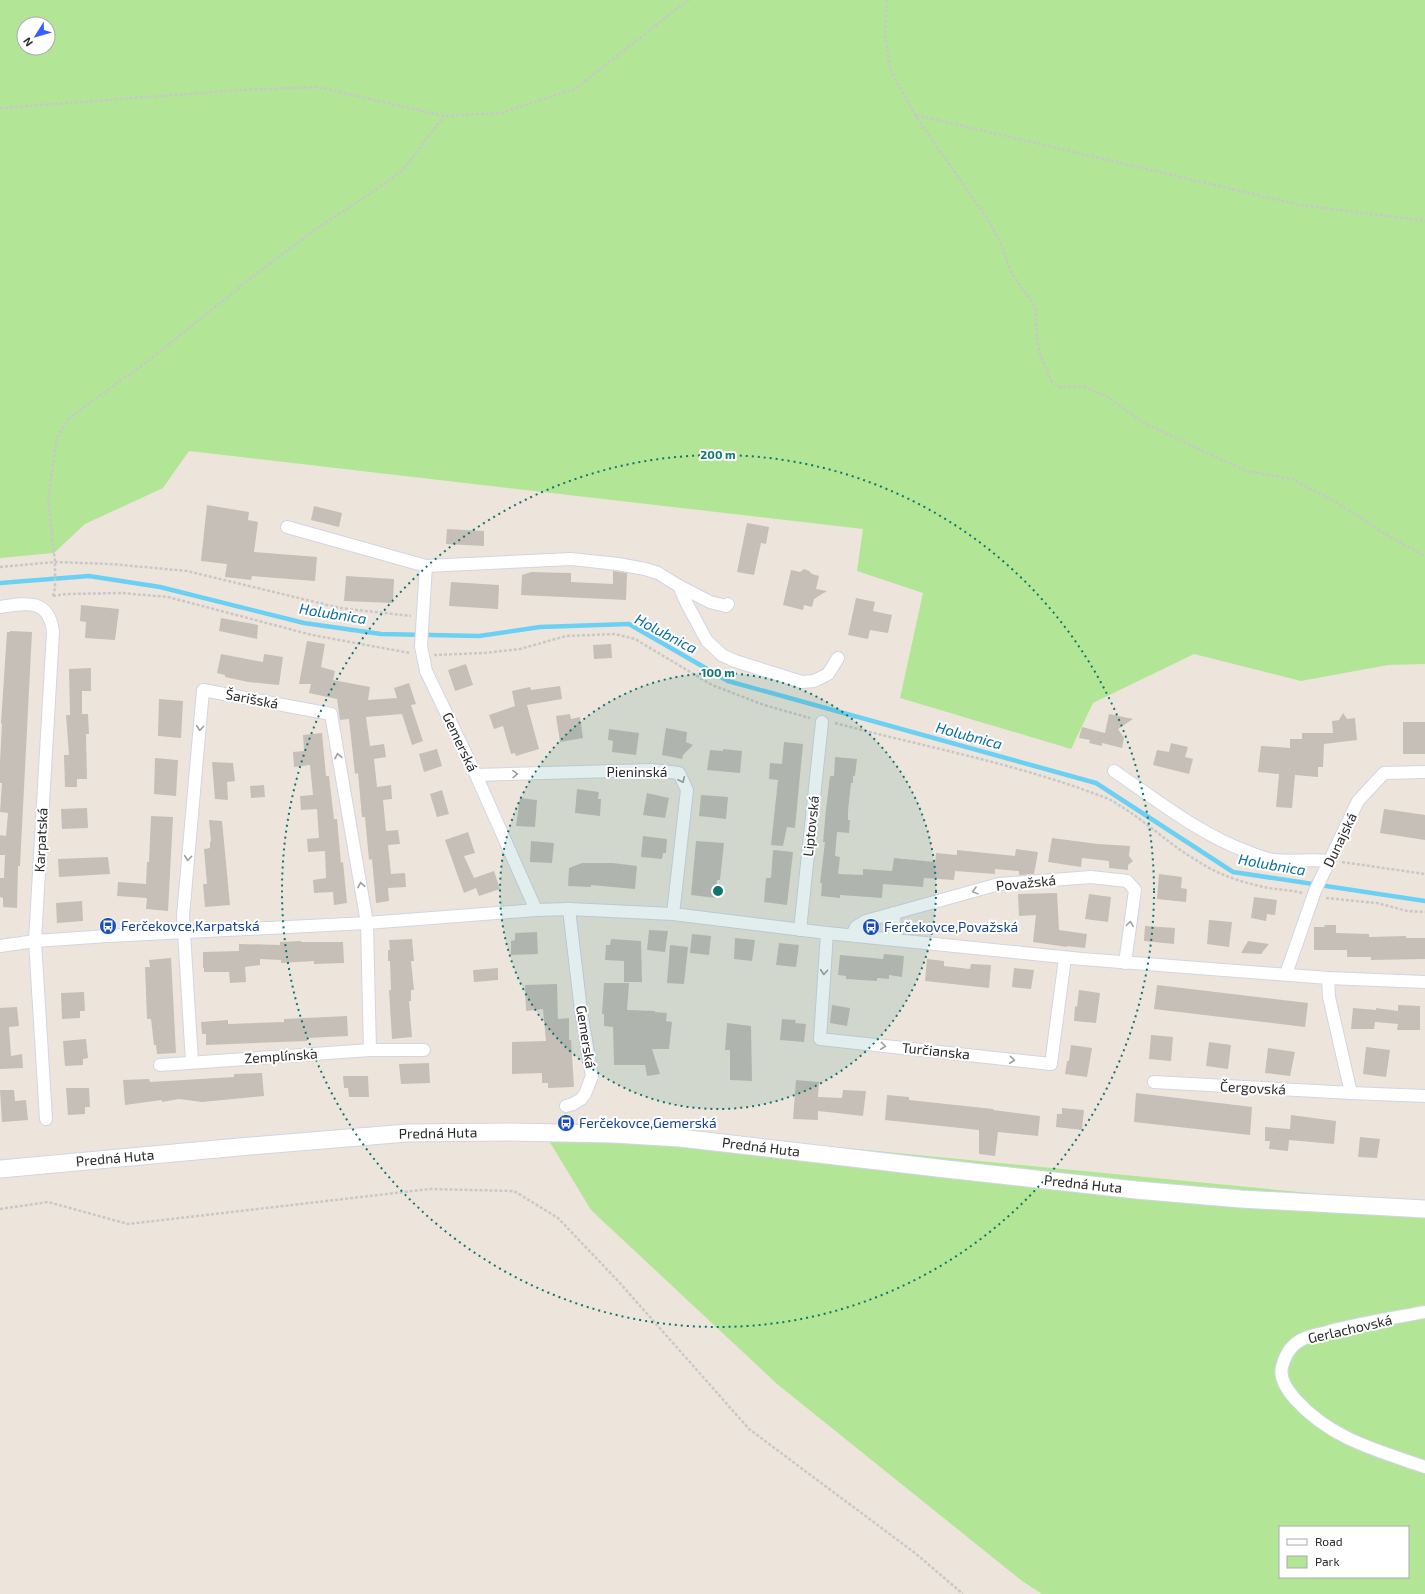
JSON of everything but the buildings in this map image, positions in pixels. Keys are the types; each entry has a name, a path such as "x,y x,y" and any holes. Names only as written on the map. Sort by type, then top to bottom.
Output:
{"main road":[{"name":"Predná Huta","path":"0,1169 407,1133 509,1132 613,1134 680,1138 946,1169 1241,1199 1425,1209"}],"street":[{"path":"287,528 426,566 571,559 618,564 658,573 710,602 726,606 728,604"},
{"name":"Gemerská","path":"426,566 421,651 426,671 476,775 536,910"},
{"path":"679,586 686,604 707,641 722,655 735,661 802,682 814,682 828,674 838,658"},
{"name":"Karpatská","path":"0,607 26,603 34,604 48,614 52,622 53,632 35,941 46,1119"},
{"name":"Šarišská","path":"183,932 183,916 203,690 331,714 367,923"},
{"name":"Liptovská","path":"800,930 822,722"},
{"name":"Pieninská","path":"476,775 652,770 679,773 687,790 673,914"},
{"path":"1114,771 1180,816 1228,844 1274,860 1327,866"},
{"name":"Dunajská","path":"1286,974 1314,894 1358,801 1384,773 1425,772"},
{"name":"Považská","path":"852,935 856,927 860,924 999,884 1091,877 1127,881 1135,890 1125,962"},
{"path":"0,946 35,941 367,923 536,910 569,909 673,914 800,930 1065,958 1328,978 1425,982"},
{"name":"Gemerská","path":"566,1106 581,1099 586,1094 592,1076 581,1012 569,909"},
{"path":"894,913 895,939"},
{"path":"367,923 370,1050"},
{"path":"183,932 192,1062"},
{"name":"Turčianska","path":"827,933 820,1039 1051,1064 1065,958"},
{"path":"1328,978 1327,986 1329,997 1351,1093"},
{"name":"Zemplínska","path":"160,1065 370,1050 424,1050"},
{"name":"Čergovská","path":"1154,1082 1425,1096"},
{"name":"Gerlachovská","path":"1425,1312 1353,1326 1304,1338 1291,1347 1284,1359 1282,1370 1284,1383 1292,1395 1302,1407 1324,1426 1352,1441 1425,1467"}],"path":[{"path":"0,108 232,91 318,87 444,116 501,113 576,89 690,0"},
{"path":"887,0 885,34 890,69 915,115 990,222 1001,244 1012,272 1036,311 1039,350 1045,368 1052,382 1062,388 1082,386 1108,397 1144,423 1246,471 1292,479 1339,504 1385,534 1425,556"},
{"path":"915,115 1300,205 1425,221"},
{"path":"55,588 55,562 48,498 57,438 69,418 148,362 260,271 319,226 371,193 403,170 444,116"},
{"path":"0,567 55,562 111,564 187,571 340,608 423,621"},
{"path":"53,596 122,593 168,598 312,635 421,651 447,653 484,653 520,649 566,636 615,634 634,639 712,685 764,705 822,722 834,723 892,738 915,742 991,762 1047,778 1108,799 1130,812 1195,860 1222,875 1260,886 1377,903 1407,911 1425,912"},
{"path":"1327,866 1425,874"},
{"path":"0,1209 48,1202 128,1224 430,1189 514,1190 558,1218 619,1282 749,1429 915,1553 963,1594"}],"green space":[{"path":"0,0 1425,0 1425,664 1388,665 1301,681 1194,654 1093,703 1071,749 900,698 923,593 857,571 863,529 189,451 163,488 85,524 54,553 0,558"},
{"path":"600,1124 1320,1194 1425,1200 1425,1594 1042,1594 1022,1581 777,1384 591,1210 540,1126"}],"waterway":[{"name":"Holubnica","path":"0,583 89,576 160,587 304,623 381,634 479,636 540,627 629,624 728,681 1096,783 1233,872 1425,901"}],"place":[{"name":"Ferčekovce,Karpatská","path":"108,926"},
{"name":"Ferčekovce,Považská","path":"871,927"},
{"name":"Ferčekovce,Gemerská","path":"566,1123"}]}
